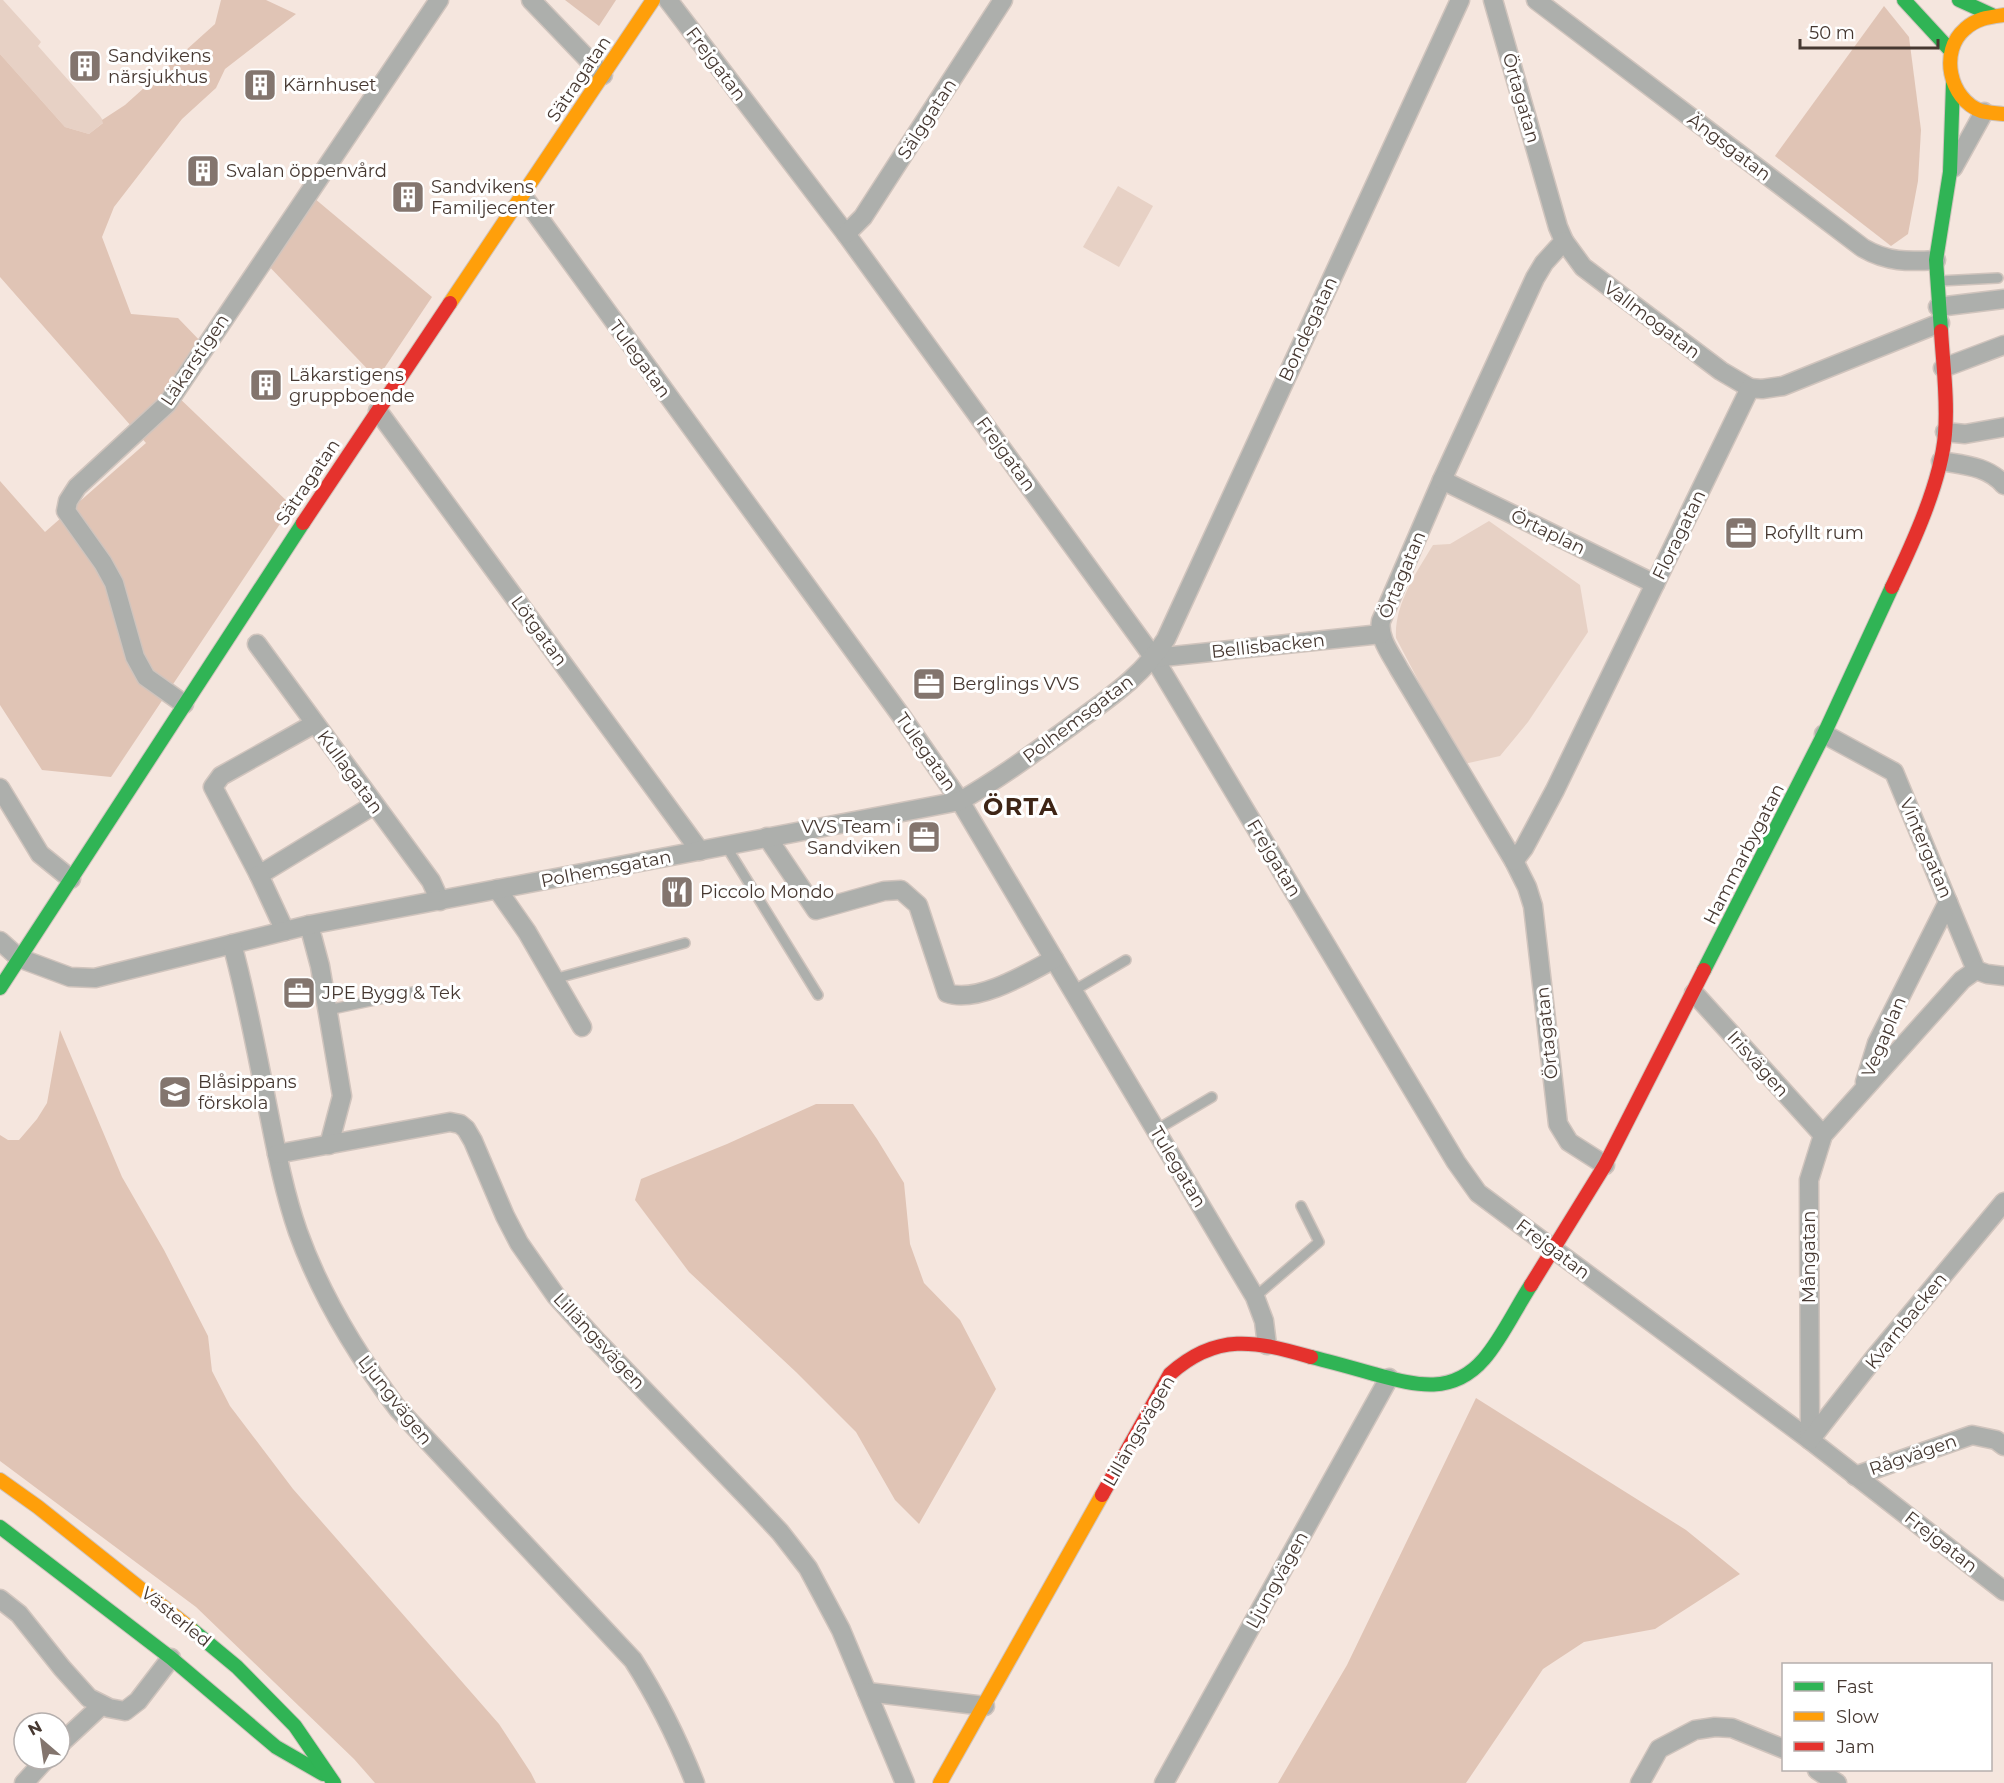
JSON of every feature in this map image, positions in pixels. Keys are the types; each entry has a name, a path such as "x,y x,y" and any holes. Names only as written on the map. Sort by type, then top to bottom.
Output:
{"street":[{"name":"Läkarstigen","path":"183,704 146,677 135,657 114,583 104,563 66,511 68,501 77,487 167,404 439,0"},
{"path":"531,0 603,75"},
{"name":"Sätragatan","path":"0,988 241,615 653,0"},
{"name":"Frejgatan","path":"668,0 846,234 1154,658 1456,1162 1478,1193 1810,1440 2004,1592"},
{"name":"Sälggatan","path":"846,234 863,217 1003,0"},
{"name":"Bondegatan","path":"1154,658 1166,639 1460,0"},
{"name":"Örtagatan","path":"1493,0 1557,227 1564,241 1544,263 1535,278 1442,480 1381,621 1381,634 1399,669 1514,861 1527,887 1533,906 1558,1124 1569,1142 1605,1165"},
{"name":"Ängsgatan","path":"1536,0 1863,248 1889,260 1906,262 1936,260"},
{"path":"1904,0 1951,51 1957,38 1966,27 1978,19 1998,15"},
{"path":"1959,0 1998,15"},
{"name":"Hammarbygatan","path":"1552,1249 1605,1165 1824,734 1913,542 1941,462 1945,432 1936,260 1950,172 1953,84 1949,68 1951,51"},
{"path":"1953,84 1965,101 1983,112 2004,114"},
{"path":"1950,172 1983,112"},
{"name":"Tulegatan","path":"523,196 895,707 960,801 1255,1297 1264,1321 1267,1345"},
{"name":"Vallmogatan","path":"1564,241 1583,267 1721,371 1750,388"},
{"path":"1750,388 1773,389 1783,386 1939,315 2004,299"},
{"path":"1943,368 2004,345"},
{"name":"Floragatan","path":"1514,861 1524,848 1555,790 1750,388"},
{"name":"Lötgatan","path":"378,411 700,851"},
{"path":"1945,432 1965,434 2004,426"},
{"path":"1941,462 1978,467 2004,485"},
{"name":"Örtaplan","path":"1442,480 1654,584"},
{"name":"Bellisbacken","path":"1154,658 1381,634"},
{"name":"Kullagatan","path":"257,644 430,881 440,901"},
{"name":"Polhemsgatan","path":"0,941 20,958 70,977 95,978 309,926 960,801 997,780 1054,738 1131,681 1154,658"},
{"path":"285,931 213,787 221,776 314,724"},
{"name":"Vintergatan","path":"1824,734 1894,772 1976,970"},
{"path":"0,788 40,854 71,879"},
{"path":"259,875 374,805"},
{"path":"767,837 816,910 884,891 901,890 918,905 947,993 957,996 1005,986 1054,959"},
{"path":"497,889 527,932 582,1027"},
{"name":"Vegaplan","path":"1862,1090 1877,1043 1948,902"},
{"path":"309,926 320,966 342,1096 328,1144"},
{"name":"Ljungvägen","path":"232,944 245,993 277,1154 298,1231 313,1269 343,1326 372,1376 398,1409 633,1660 650,1686 676,1736 695,1783"},
{"path":"1976,970 2004,976"},
{"name":"Vegaplan","path":"1862,1090 1962,980 1976,970"},
{"name":"Irisvägen","path":"1694,993 1823,1135"},
{"name":"Mångatan","path":"1810,1440 1809,1180 1823,1135 1862,1090"},
{"name":"Lillängsvägen","path":"277,1154 450,1122 460,1124 466,1129 519,1243 556,1296 765,1516 808,1568 841,1630 905,1783"},
{"name":"Kvarnbacken","path":"1810,1440 1875,1357 2004,1202"},
{"name":"Lillängsvägen","path":"940,1783 1170,1374 1180,1363 1206,1348 1240,1343 1267,1345 1427,1386 1456,1381 1475,1369 1486,1357 1552,1249"},
{"name":"Ljungvägen","path":"1164,1783 1389,1378"},
{"name":"Rågvägen","path":"1855,1476 1972,1435 1996,1440 2004,1446"},
{"name":"Västerled","path":"0,1480 154,1598 237,1667 295,1726 331,1780"},
{"name":"Västerled","path":"0,1527 171,1658 276,1747 331,1780"},
{"path":"0,1599 20,1614 62,1668 89,1698 102,1705 72,1733"},
{"name":"Västerled","path":"102,1705 125,1712 138,1701 171,1658"},
{"path":"867,1692 985,1706"},
{"path":"1640,1783 1659,1749 1695,1730 1715,1727 1732,1728 1782,1748"},
{"path":"24,1783 35,1771"},
{"path":"1819,1771 1837,1783"}],"lane":[{"path":"1937,281 1998,278"},
{"path":"726,846 818,995"},
{"path":"554,979 684,943"},
{"path":"1073,991 1126,960"},
{"path":"328,1010 413,992"},
{"path":"1156,1130 1212,1097"},
{"path":"1255,1297 1319,1242 1301,1206"}],"shaded area":[{"path":"0,0 3,0 41,42 38,46 104,122 89,134 65,127 0,54"},
{"path":"221,0 266,0 296,14 225,69 216,88 182,119 114,207 102,237 131,314 178,318 205,346 174,393 292,506 111,777 42,770 0,705 0,481 45,532 146,443 0,277 0,54 65,127 89,134 103,123 102,120 125,105 215,24"},
{"path":"565,0 616,0 599,26"},
{"path":"1884,6 1909,37 1921,130 1918,181 1908,234 1891,246 1775,156"},
{"path":"1118,186 1153,206 1119,267 1083,247"},
{"path":"308,193 432,297 377,379 263,260"},
{"path":"1489,521 1580,585 1588,632 1528,722 1500,756 1464,764 1396,638 1396,626 1407,590 1433,545 1450,544"},
{"path":"60,1030 122,1177 164,1250 208,1336 212,1371 230,1406 293,1489 499,1724 536,1783 375,1783 354,1759 196,1607 0,1461 0,1135 8,1140 19,1140 47,1103"},
{"path":"816,1104 853,1104 877,1139 904,1183 910,1244 924,1283 960,1320 996,1389 919,1524 895,1500 856,1432 796,1372 689,1272 635,1200 641,1179"},
{"path":"1476,1398 1686,1530 1740,1574 1655,1629 1584,1642 1543,1669 1466,1783 1278,1783 1347,1665"}],"traffic: fast":[{"path":"1904,0 1951,51"},
{"path":"1959,0 1992,15"},
{"path":"1941,331 1936,260 1950,172 1953,84"},
{"path":"0,988 303,523"},
{"path":"1704,970 1824,734 1892,587"},
{"path":"1311,1357 1404,1382 1446,1383 1472,1371 1484,1359 1503,1333 1531,1285"},
{"path":"0,1527 171,1658 276,1747 323,1774"},
{"path":"190,1628 237,1667 295,1726 334,1783"}],"traffic: slow":[{"path":"450,303 653,0"},
{"path":"2004,15 1979,20 1965,29 1957,38 1950,61 1955,86 1970,105 1981,111 2004,114"},
{"path":"0,1480 38,1507 190,1628"},
{"path":"940,1783 1102,1495"}],"traffic: jam":[{"path":"303,523 450,303"},
{"path":"1892,587 1925,512 1942,453 1946,408 1941,331"},
{"path":"1531,1285 1605,1165 1704,970"},
{"path":"1102,1495 1170,1374 1187,1361 1204,1351 1237,1344 1272,1347 1311,1357"}],"place":[{"name":"Sandvikens närsjukhus","path":"85,66"},
{"name":"Kärnhuset","path":"260,85"},
{"name":"Svalan öppenvård","path":"203,171"},
{"name":"Sandvikens Familjecenter","path":"408,197"},
{"name":"Läkarstigens gruppboende","path":"266,385"},
{"name":"Rofyllt rum","path":"1741,533"},
{"name":"Berglings VVS","path":"929,684"},
{"name":"VVS Team i Sandviken","path":"924,837"},
{"name":"Piccolo Mondo","path":"677,892"},
{"name":"JPE Bygg & Tek","path":"299,993"},
{"name":"Blåsippans förskola","path":"175,1092"}],"district":[{"name":"ÖRTA","path":"1021,806"}]}
